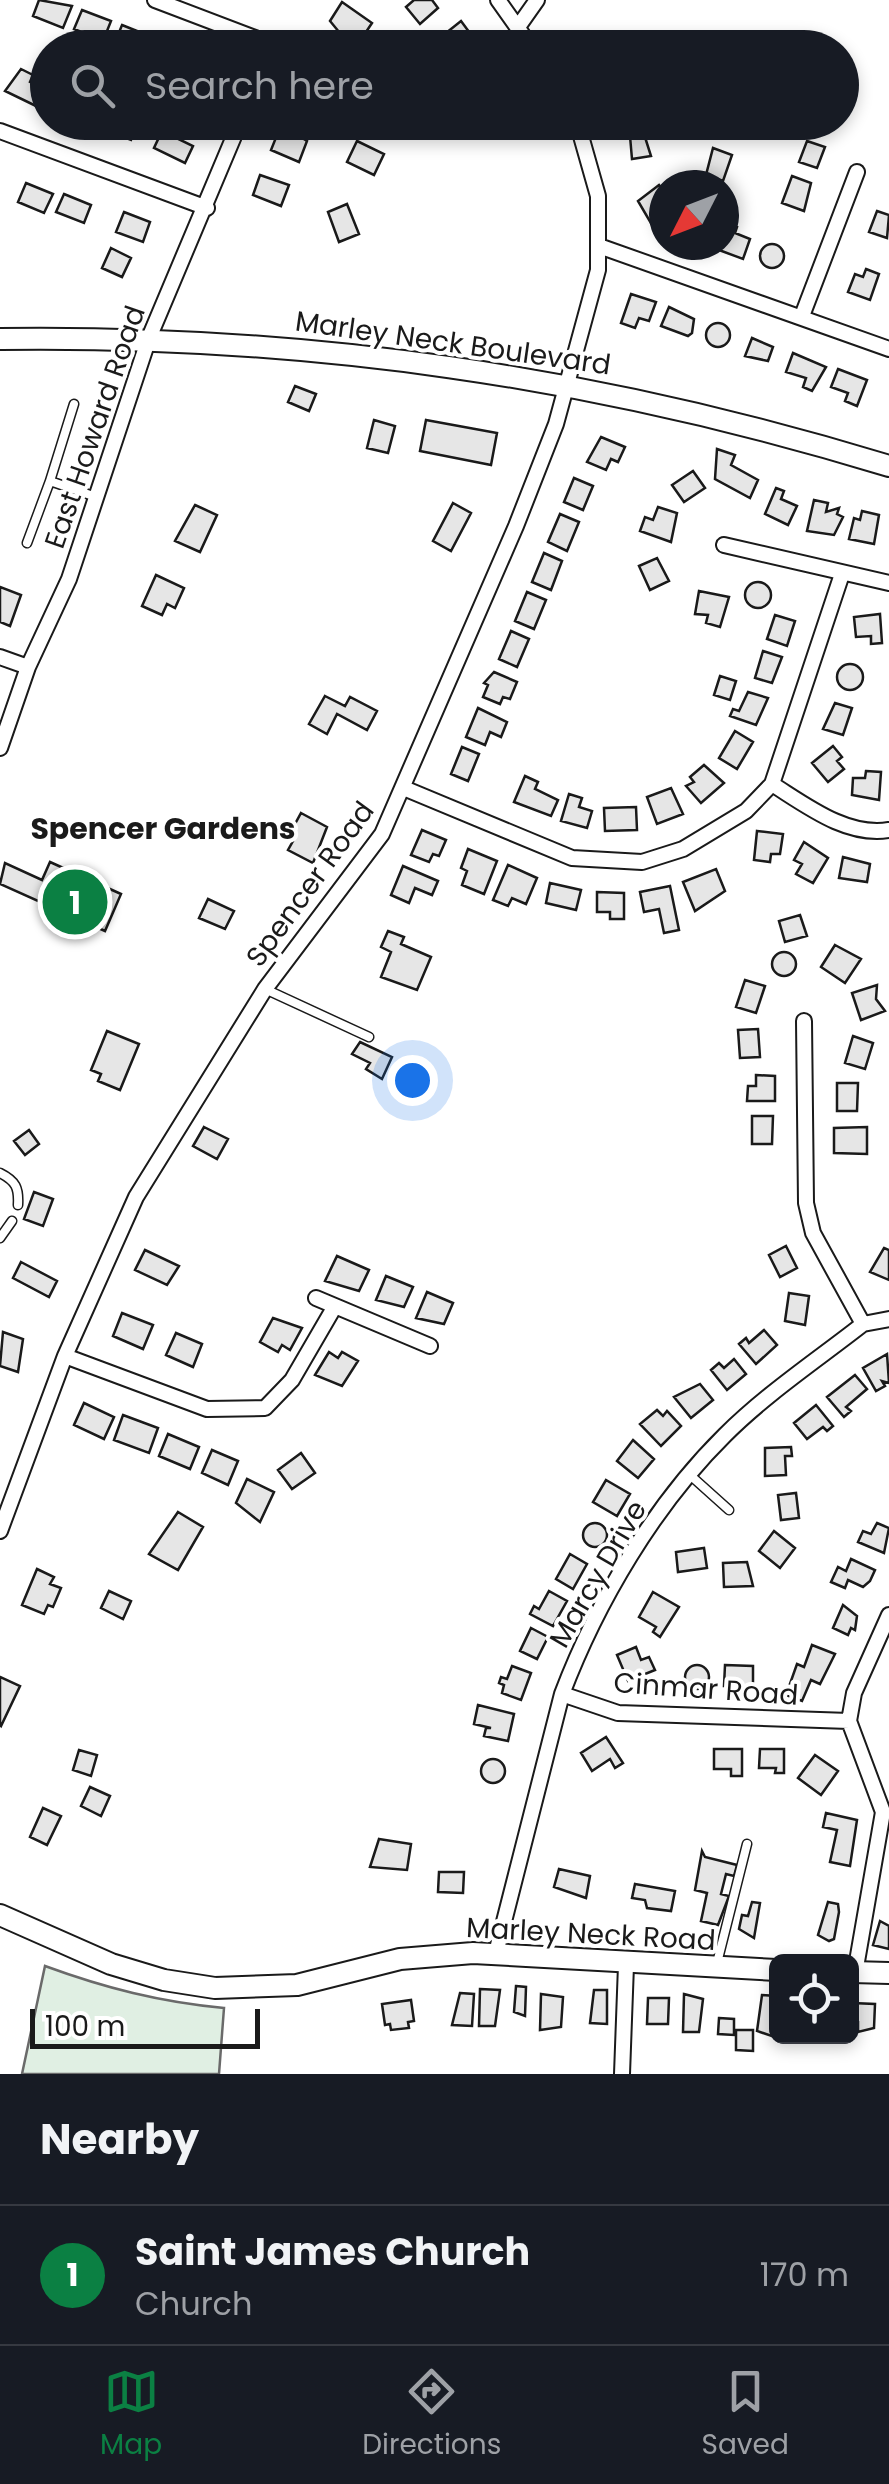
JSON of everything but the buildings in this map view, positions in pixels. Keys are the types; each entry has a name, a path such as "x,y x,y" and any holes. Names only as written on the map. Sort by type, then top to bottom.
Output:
{"main road":[{"name":"Marley Neck Boulevard","path":"0,339 149,338 348,352 568,384 718,417 889,466"},
{"name":"Marley Neck Road","path":"0,1914 112,1964 164,1980 215,1988 297,1985 400,1959 496,1953 626,1964 769,1970"},
{"path":"859,1972 889,1974"}],"street":[{"path":"154,0 234,30"},
{"path":"498,0 518,28 537,0"},
{"path":"0,131 207,208"},
{"name":"East Howard Road","path":"0,748 28,667 46,636 149,338 233,140"},
{"name":"Spencer Road","path":"0,1531 65,1356 136,1197 265,989 339,896 382,834 406,788 516,526 568,384 598,270 598,196 582,140"},
{"path":"802,316 856,172"},
{"path":"600,246 889,349"},
{"path":"724,545 889,583"},
{"path":"406,788 572,858 628,862 683,849 746,811 772,784 842,574"},
{"path":"0,657 28,667"},
{"path":"772,784 868,834 889,830"},
{"path":"804,1021 806,1203 813,1233 863,1324"},
{"path":"316,1298 430,1346"},
{"path":"65,1356 207,1409 265,1408 292,1380 335,1306"},
{"name":"Marcy Drive","path":"496,1953 562,1694 575,1660 644,1536 726,1434 863,1324 889,1318"},
{"path":"857,1954 883,1812 849,1720 854,1693 889,1615"},
{"name":"Cinmar Road","path":"562,1694 618,1714 849,1720"},
{"path":"622,2074 626,1964"}],"lane":[{"path":"27,543 74,404"},
{"path":"50,481 96,498"},
{"path":"265,989 370,1037"},
{"path":"0,1173 18,1190 18,1204"},
{"path":"0,1238 12,1221"},
{"path":"690,1474 729,1510"},
{"path":"716,1968 747,1844"}],"green space":[{"path":"45,1966 133,1993 224,2008 219,2074 22,2074"}],"place":[{"name":"Saint James Church","path":"75,902"}],"district":[{"name":"Spencer Gardens","path":"163,828"}]}
